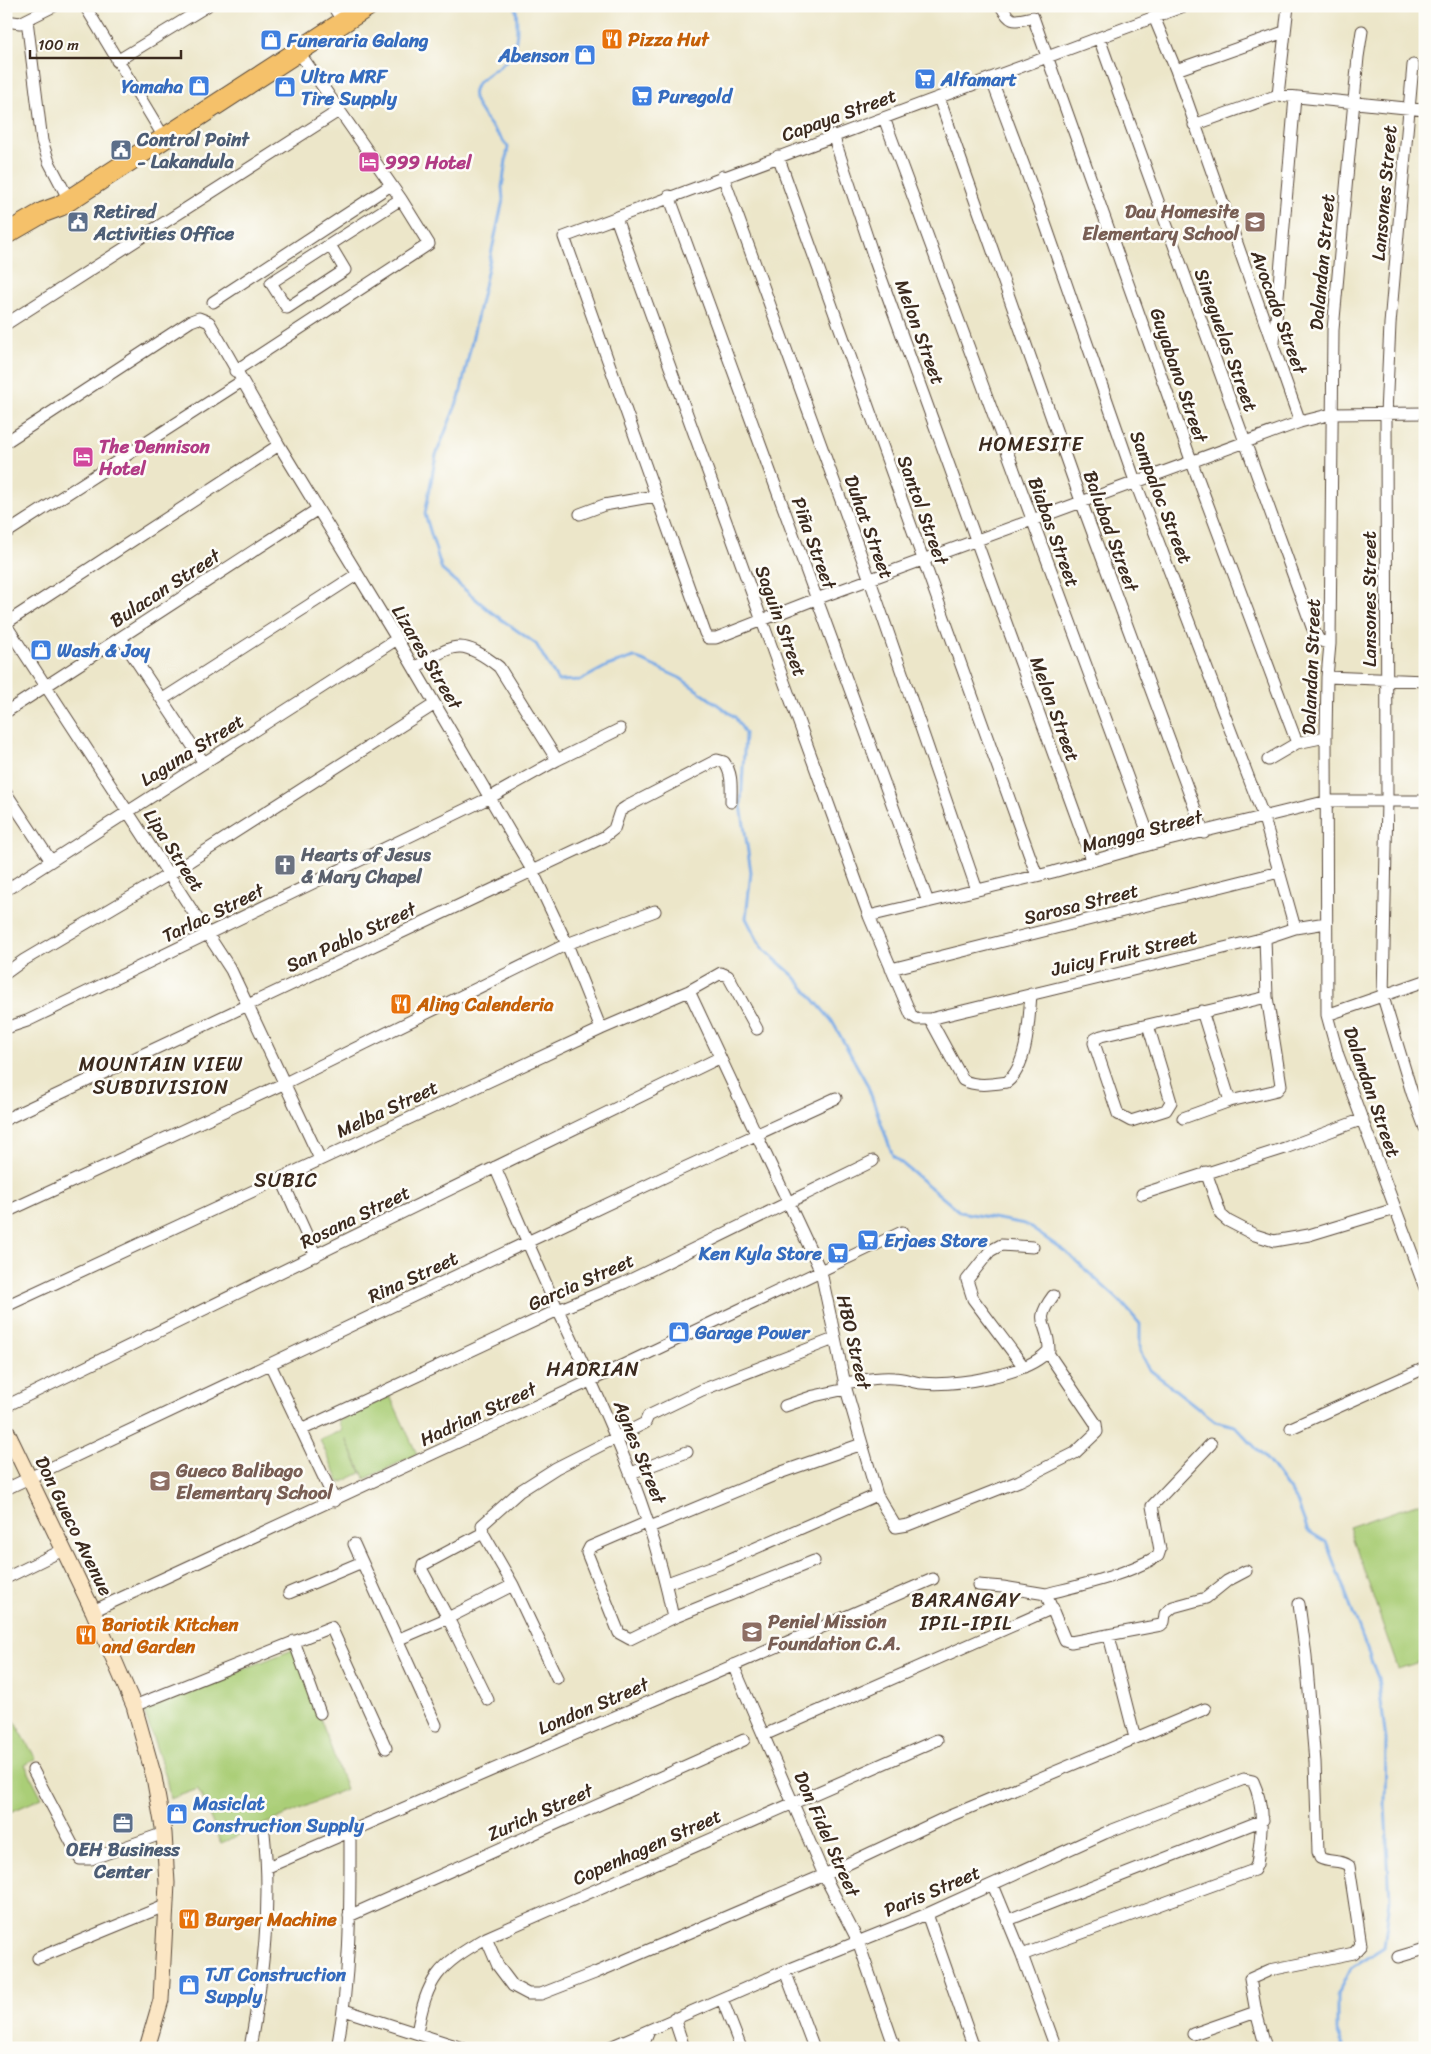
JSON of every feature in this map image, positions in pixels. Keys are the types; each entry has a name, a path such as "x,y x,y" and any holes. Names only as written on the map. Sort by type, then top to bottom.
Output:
{"highway":[{"path":"6,234 64,203 165,140 298,51 338,14 368,6"},
{"path":"6,247 49,218 64,203"}],"main road":[{"name":"Don Gueco Avenue","path":"6,1430 93,1611 134,1706 154,1778 164,1834 167,1905 161,2000 147,2048"}],"street":[{"path":"6,21 14,24 27,20 54,6"},
{"path":"117,60 207,6"},
{"name":"Guyabano Street","path":"1001,6 1008,18 1015,21 1033,17 1191,460 1297,743"},
{"name":"Capaya Street","path":"655,496 564,237 669,196 1049,58 1184,6"},
{"path":"1278,95 1288,6"},
{"path":"88,7 165,140"},
{"name":"Avocado Street","path":"1154,17 1176,70 1300,422"},
{"path":"27,20 42,141 64,203"},
{"name":"Dalandan Street","path":"1362,31 1333,330 1330,644 1327,677 1326,737 1328,801 1327,1015 1338,1055 1425,1288"},
{"path":"1176,70 1284,32"},
{"name":"Sineguelas Street","path":"1099,38 1315,634 1323,643 1330,644"},
{"path":"235,371 429,244 401,199 298,51"},
{"name":"Lansones Street","path":"1414,65 1390,324 1386,414 1387,800 1383,997 1412,1093 1425,1128"},
{"name":"Sampaloc Street","path":"991,78 1038,203 1135,481 1264,818 1295,928"},
{"path":"1194,125 1278,95 1425,110"},
{"path":"1274,347 1295,97"},
{"name":"Balubad Street","path":"939,98 1081,501 1204,833"},
{"path":"6,324 340,110"},
{"name":"Biabas Street","path":"884,118 1152,844"},
{"name":"Melon Street","path":"834,135 875,261 1092,860"},
{"name":"Santol Street","path":"778,156 1036,876"},
{"name":"Duhat Street","path":"723,176 870,580 977,890"},
{"path":"213,302 391,185"},
{"name":"Piña Street","path":"669,196 928,902"},
{"path":"330,245 345,270 287,308 271,283 401,199"},
{"name":"Saguin Street","path":"616,218 869,916 911,1014 917,1019 930,1019"},
{"name":"Lizares Street","path":"6,442 191,321 199,318 212,326 235,371 356,575 397,639 532,870 567,944 601,1029"},
{"path":"6,533 242,381"},
{"path":"580,514 604,505 655,496 708,638 716,638 1191,460 1300,422 1332,414 1425,413"},
{"path":"6,624 279,445"},
{"name":"Bulacan Street","path":"6,712 318,509"},
{"path":"163,699 356,575"},
{"name":"Lipa Street","path":"6,624 168,875 210,934 249,1004 320,1159"},
{"path":"121,638 204,763"},
{"name":"Laguna Street","path":"6,890 397,639"},
{"path":"414,668 451,647 472,648 486,657 499,667 557,760"},
{"path":"1327,677 1425,681"},
{"path":"6,974 24,960 168,875 435,704"},
{"name":"Tarlac Street","path":"6,1028 27,1021 490,798 557,760 620,729"},
{"path":"1268,760 1297,743 1326,737"},
{"name":"San Pablo Street","path":"6,1119 604,837 614,829 620,811 717,760 724,762 729,768 732,779 731,802"},
{"path":"7,798 51,861"},
{"name":"Mangga Street","path":"869,916 1036,876 1152,844 1204,833 1328,801 1425,801"},
{"name":"Sarosa Street","path":"892,969 1279,872"},
{"path":"6,1212 285,1083 567,944 655,911"},
{"name":"Juicy Fruit Street","path":"930,1019 1265,938 1295,928 1326,923"},
{"path":"1184,1118 1230,1101 1277,1090 1281,1085 1267,997 1265,938"},
{"name":"Melba Street","path":"6,1306 601,1029 688,991 719,974 726,974 757,1028"},
{"path":"1327,1015 1425,981"},
{"name":"HBO Street","path":"688,991 821,1272 845,1386 877,1495 896,1528 1019,1481 1075,1453 1095,1435 1097,1428 1048,1353"},
{"path":"930,1019 964,1080 969,1083 989,1084 1007,1082 1018,1069 1029,1028 1031,994"},
{"path":"1148,1025 1170,1102 1166,1110 1131,1121 1118,1114 1094,1043 1095,1039 1101,1036 1202,1011 1267,997"},
{"path":"1202,1011 1230,1101"},
{"name":"Rosana Street","path":"6,1406 719,1058"},
{"name":"Rina Street","path":"6,1489 836,1098"},
{"path":"1142,1194 1285,1148 1363,1119"},
{"name":"Garcia Street","path":"301,1430 558,1310 624,1283 873,1160"},
{"name":"Agnes Street","path":"496,1167 558,1310 592,1380 631,1473 649,1525 674,1618"},
{"path":"1206,1172 1221,1215 1228,1221 1255,1235 1274,1241 1316,1233 1395,1209"},
{"path":"281,1178 316,1256"},
{"name":"Hadrian Street","path":"93,1611 592,1380 902,1232"},
{"path":"1024,1367 973,1299 967,1280 990,1251 1001,1245 1032,1246"},
{"path":"785,1406 845,1386 893,1378 921,1383 957,1382 979,1379 1024,1367 1048,1353 1050,1348 1042,1317 1043,1310 1053,1296"},
{"path":"558,1678 513,1585 483,1533 482,1525 520,1491 556,1468 645,1423 648,1416 702,1390 834,1339"},
{"path":"270,1364 335,1500"},
{"path":"1291,1428 1425,1368"},
{"path":"814,1561 674,1618 630,1640 619,1633 586,1553 590,1547 782,1472 862,1444"},
{"path":"978,1585 1003,1586 1046,1594 1096,1583 1140,1567 1158,1556 1160,1550 1152,1506 1154,1502 1211,1444"},
{"path":"631,1473 686,1452"},
{"path":"666,1583 719,1564 877,1495"},
{"path":"483,1533 422,1568 488,1700"},
{"path":"354,1544 436,1725"},
{"path":"6,1578 63,1550"},
{"path":"289,1593 362,1562"},
{"path":"1046,1594 1068,1642 1109,1636 1163,1624 1165,1614 1173,1607 1206,1598 1227,1581 1246,1572"},
{"name":"London Street","path":"268,1867 932,1579"},
{"path":"397,1640 448,1618 513,1585"},
{"path":"1266,2048 1256,2012 1250,1979 1270,1970 1354,1953 1361,1945 1349,1866 1344,1862 1324,1860 1318,1852 1315,1762 1306,1656 1299,1604"},
{"path":"764,1735 1053,1608"},
{"path":"134,1706 327,1628 333,1629 386,1748"},
{"path":"1109,1636 1135,1738"},
{"path":"294,1641 320,1713"},
{"name":"Don Fidel Street","path":"733,1665 824,1875 858,1941 895,2048"},
{"path":"486,1938 498,1966 513,1986 528,1994 541,1994 596,1973 824,1875 945,1818 1205,1710"},
{"name":"Zurich Street","path":"350,1916 744,1740"},
{"name":"Copenhagen Street","path":"417,2033 420,2011 435,1976 444,1965 486,1938 937,1740"},
{"path":"33,1770 80,1858 91,1859 164,1834"},
{"name":"Paris Street","path":"608,2048 785,1971 993,1885 1105,1832 1244,1779 1253,1781 1261,1798 1263,1820"},
{"path":"1008,1920 1263,1820 1257,1864 1254,1870 1022,1955"},
{"path":"337,2048 344,2010 350,1916 350,1830"},
{"path":"250,2048 261,1984 267,1920 268,1867 264,1834"},
{"path":"993,1885 1022,1955 1056,2048"},
{"path":"38,1958 167,1905"},
{"path":"926,1914 974,2048"},
{"path":"1398,1957 1425,1949"},
{"path":"785,1971 814,2048"},
{"path":"722,1999 741,2048"},
{"path":"344,2010 462,2048"},
{"path":"1193,2034 1256,2012"},
{"path":"674,2018 684,2048"},
{"path":"642,2048 649,2031"}],"green space":[{"path":"390,1396 417,1454 365,1479 346,1439 361,1473 340,1483 320,1440 342,1430 338,1421"},
{"path":"1425,1501 1425,1660 1398,1669 1349,1527"},
{"path":"295,1649 346,1789 221,1843 198,1789 170,1799 166,1777 143,1708"},
{"path":"13,1718 36,1759 25,1765 42,1798 6,1814 6,1721"}],"waterway":[{"path":"516,6 517,25 514,49 507,61 479,81 473,95 483,115 508,147 502,187 503,200 460,395 436,455 425,514 442,570 491,612 536,644 558,681 581,680 607,666 634,657 680,678 735,717 745,733 741,805 751,872 746,918 761,947 794,976 832,1021 867,1084 893,1156 960,1212 1025,1224 1066,1252 1123,1304 1140,1324 1140,1351 1150,1370 1215,1421 1235,1426 1268,1461 1296,1499 1308,1531 1326,1542 1378,1678 1386,1740 1385,1805 1390,1899 1384,1947 1351,1968 1337,1996 1337,2031 1344,2048"}],"place":[{"name":"Pizza Hut","path":"612,39"},
{"name":"Funeraria Galang","path":"271,40"},
{"name":"Abenson","path":"585,55"},
{"name":"Alfamart","path":"925,79"},
{"name":"Yamaha","path":"199,86"},
{"name":"Ultra MRF Tire Supply","path":"285,87"},
{"name":"Puregold","path":"642,96"},
{"name":"Control Point - Lakandula","path":"121,150"},
{"name":"999 Hotel","path":"369,162"},
{"name":"Retired Activities Office","path":"78,222"},
{"name":"Dau Homesite Elementary School","path":"1255,222"},
{"name":"The Dennison Hotel","path":"83,457"},
{"name":"Wash & Joy","path":"41,650"},
{"name":"Hearts of Jesus & Mary Chapel","path":"285,865"},
{"name":"Aling Calenderia","path":"401,1004"},
{"name":"Erjaes Store","path":"868,1240"},
{"name":"Ken Kyla Store","path":"838,1253"},
{"name":"Garage Power","path":"679,1332"},
{"name":"Gueco Balibago Elementary School","path":"160,1481"},
{"name":"Peniel Mission Foundation C.A.","path":"752,1632"},
{"name":"Bariotik Kitchen and Garden","path":"86,1635"},
{"name":"Masiclat Construction Supply","path":"177,1814"},
{"name":"OEH Business Center","path":"123,1823"},
{"name":"Burger Machine","path":"189,1919"},
{"name":"TJT Construction Supply","path":"189,1985"}],"district":[{"name":"HOMESITE","path":"1031,444"},
{"name":"MOUNTAIN VIEW SUBDIVISION","path":"161,1076"},
{"name":"SUBIC","path":"286,1180"},
{"name":"HADRIAN","path":"593,1369"},
{"name":"BARANGAY IPIL-IPIL","path":"966,1612"}]}
